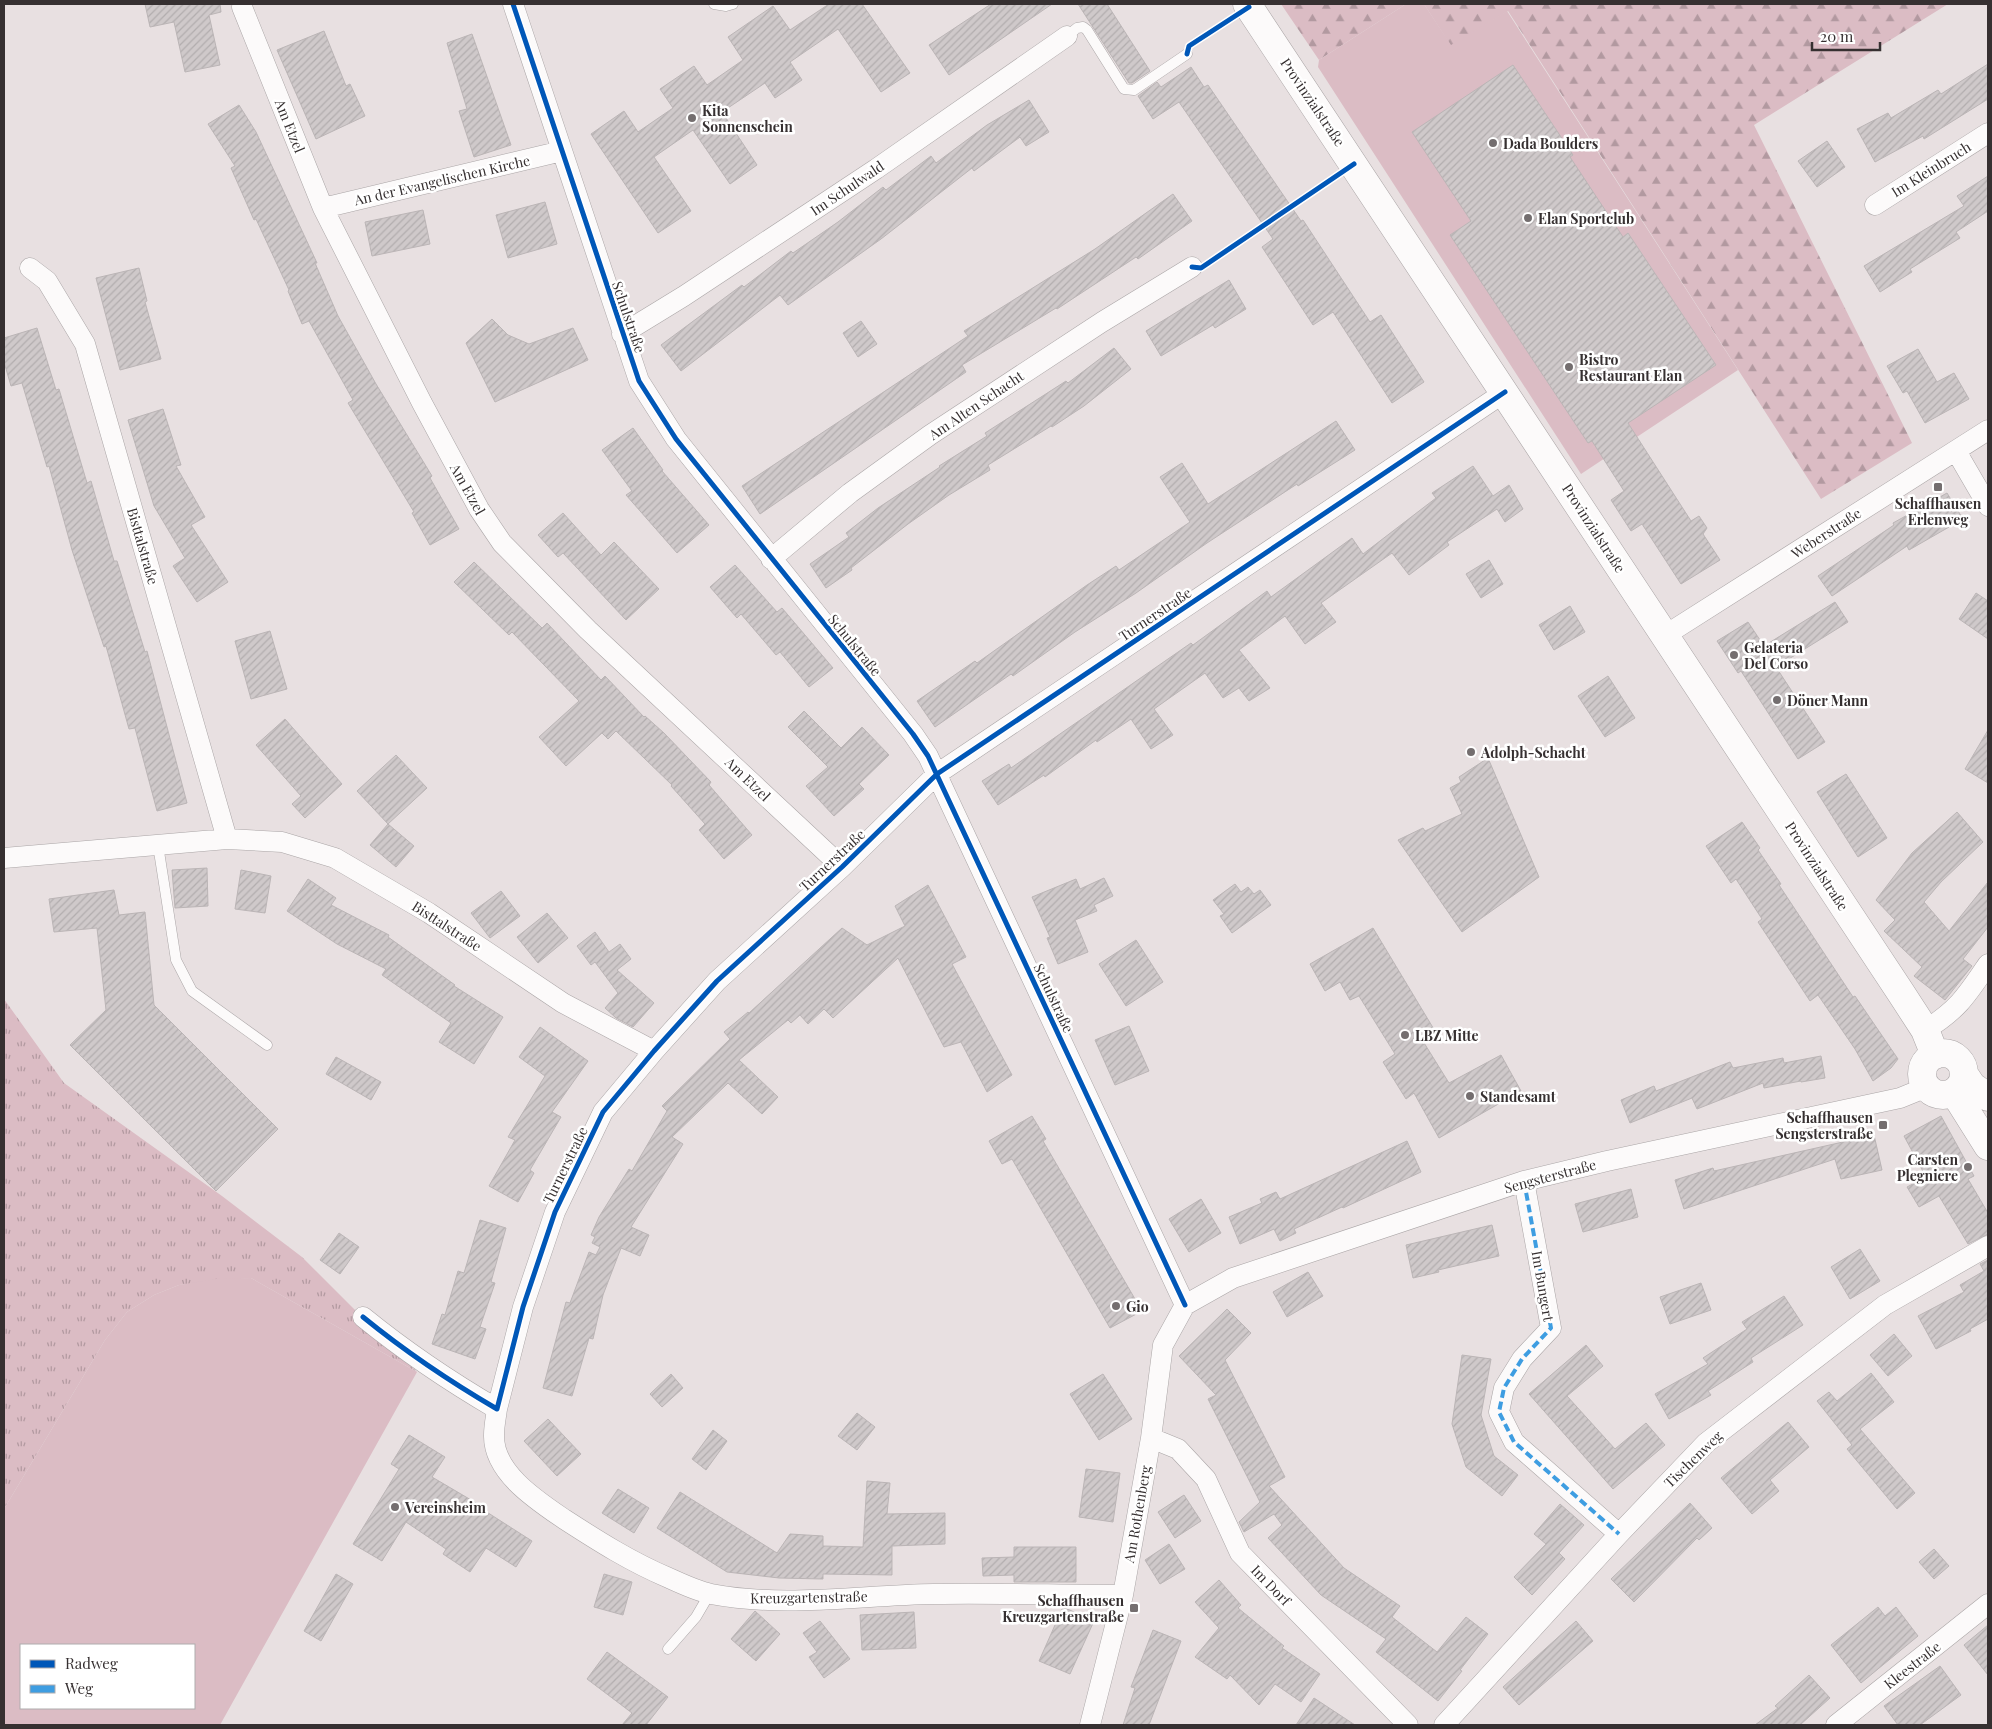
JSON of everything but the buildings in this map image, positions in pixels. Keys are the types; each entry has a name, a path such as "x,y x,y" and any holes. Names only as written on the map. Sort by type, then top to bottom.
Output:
{"street":[{"name":"Schulstraße","path":"513,4 622,334 640,381 661,418 676,439 928,756 1185,1305"},
{"name":"Provinzialstraße","path":"1247,4 1925,1030 1935,1055"},
{"name":"Am Etzel","path":"242,6 323,208 366,295 483,516 502,543 588,630 842,867"},
{"name":"Im Schulwald","path":"622,334 684,296 876,169 1067,36"},
{"name":"Im Kleinbruch","path":"1875,204 1988,133"},
{"name":"An der Evangelischen Kirche","path":"323,208 562,151"},
{"name":"Am Alten Schacht","path":"771,559 850,493 930,435 1102,322 1192,267"},
{"name":"Bisttalstraße","path":"30,268 47,281 85,344 227,840"},
{"name":"Turnerstraße","path":"497,1408 523,1307 555,1212 603,1112 654,1051 717,981 842,867 937,774 1505,392"},
{"name":"Weberstraße","path":"1664,636 1988,430"},
{"path":"1956,450 1988,506"},
{"name":"Bisttalstraße","path":"4,858 227,840 282,842 335,858 429,913 563,1003 654,1051"},
{"path":"1925,1030 1945,1018 1964,1000 1988,964"},
{"path":"1988,1097 1972,1086 1959,1083 1942,1095 1936,1094 1927,1087 1922,1075 1923,1069 1926,1063 1935,1055 1942,1054 1954,1057 1960,1062 1959,1083 1988,1146"},
{"name":"Sengsterstraße","path":"1185,1305 1233,1278 1524,1182 1607,1161 1900,1098 1927,1087"},
{"name":"Im Bungert","path":"1524,1182 1551,1328 1522,1359 1504,1388 1499,1412 1514,1442 1619,1534"},
{"name":"Tischenweg","path":"1444,1725 1619,1534 1706,1443 1886,1305 1988,1246"},
{"name":"Am Rothenberg","path":"1090,1725 1123,1595 1151,1438 1163,1345 1185,1305"},
{"path":"362,1317 425,1365 497,1408"},
{"name":"Kreuzgartenstraße","path":"497,1408 494,1436 498,1455 506,1470 523,1487 554,1512 640,1566 710,1594 788,1600 934,1594 1123,1595"},
{"name":"Im Dorf","path":"1151,1438 1178,1449 1206,1479 1240,1553 1408,1725"},
{"name":"Kleestraße","path":"1836,1725 1988,1604"}],"lane":[{"path":"714,4 726,6 733,4"},
{"path":"1067,36 1077,28 1083,27 1087,30 1124,89 1129,91 1134,90 1187,54"},
{"path":"158,845 176,960 183,975 192,990 267,1045"},
{"path":"668,1649 696,1617 710,1594"}],"green space":[{"path":"1281,4 1406,4 1319,60"},
{"name":"Elan Sportclub","path":"1406,4 1424,4 1451,45 1507,11 1738,370 1581,474 1318,67 1319,60"},
{"path":"1424,4 1948,4 1754,125 1912,443 1821,499 1508,11 1451,46"},
{"path":"4,999 64,1083 222,1196 302,1257 417,1372 251,1278 179,1285 154,1295 127,1312 105,1340 4,1509"},
{"path":"251,1278 417,1372 220,1725 4,1725 4,1509 105,1340 127,1312 154,1295 179,1285 216,1279"}],"marked path":[{"path":"1524,1181 1551,1328 1522,1359 1504,1388 1499,1412 1514,1442 1619,1534"}],"cycle path":[{"path":"513,4 639,381 676,439 913,734 928,756 1185,1305"},
{"path":"1187,54 1189,46 1249,7"},
{"path":"1192,267 1201,268 1354,164"},
{"path":"363,1317 428,1366 497,1409 523,1307 555,1212 603,1112 654,1051 717,981 842,867 937,774 1505,392"}],"place":[{"name":"Kita Sonnenschein","path":"692,118"},
{"name":"Dada Boulders","path":"1493,143"},
{"name":"Elan Sportclub","path":"1528,218"},
{"name":"Bistro Restaurant Elan","path":"1569,367"},
{"name":"Schaffhausen Erlenweg","path":"1938,487"},
{"name":"Gelateria Del Corso","path":"1734,655"},
{"name":"Döner Mann","path":"1777,700"},
{"name":"Adolph-Schacht","path":"1471,752"},
{"name":"LBZ Mitte","path":"1405,1035"},
{"name":"Standesamt","path":"1470,1096"},
{"name":"Schaffhausen Sengsterstraße","path":"1883,1125"},
{"name":"Carsten Plegniere","path":"1968,1167"},
{"name":"Gio","path":"1116,1306"},
{"name":"Vereinsheim","path":"395,1507"},
{"name":"Schaffhausen Kreuzgartenstraße","path":"1134,1608"}]}
